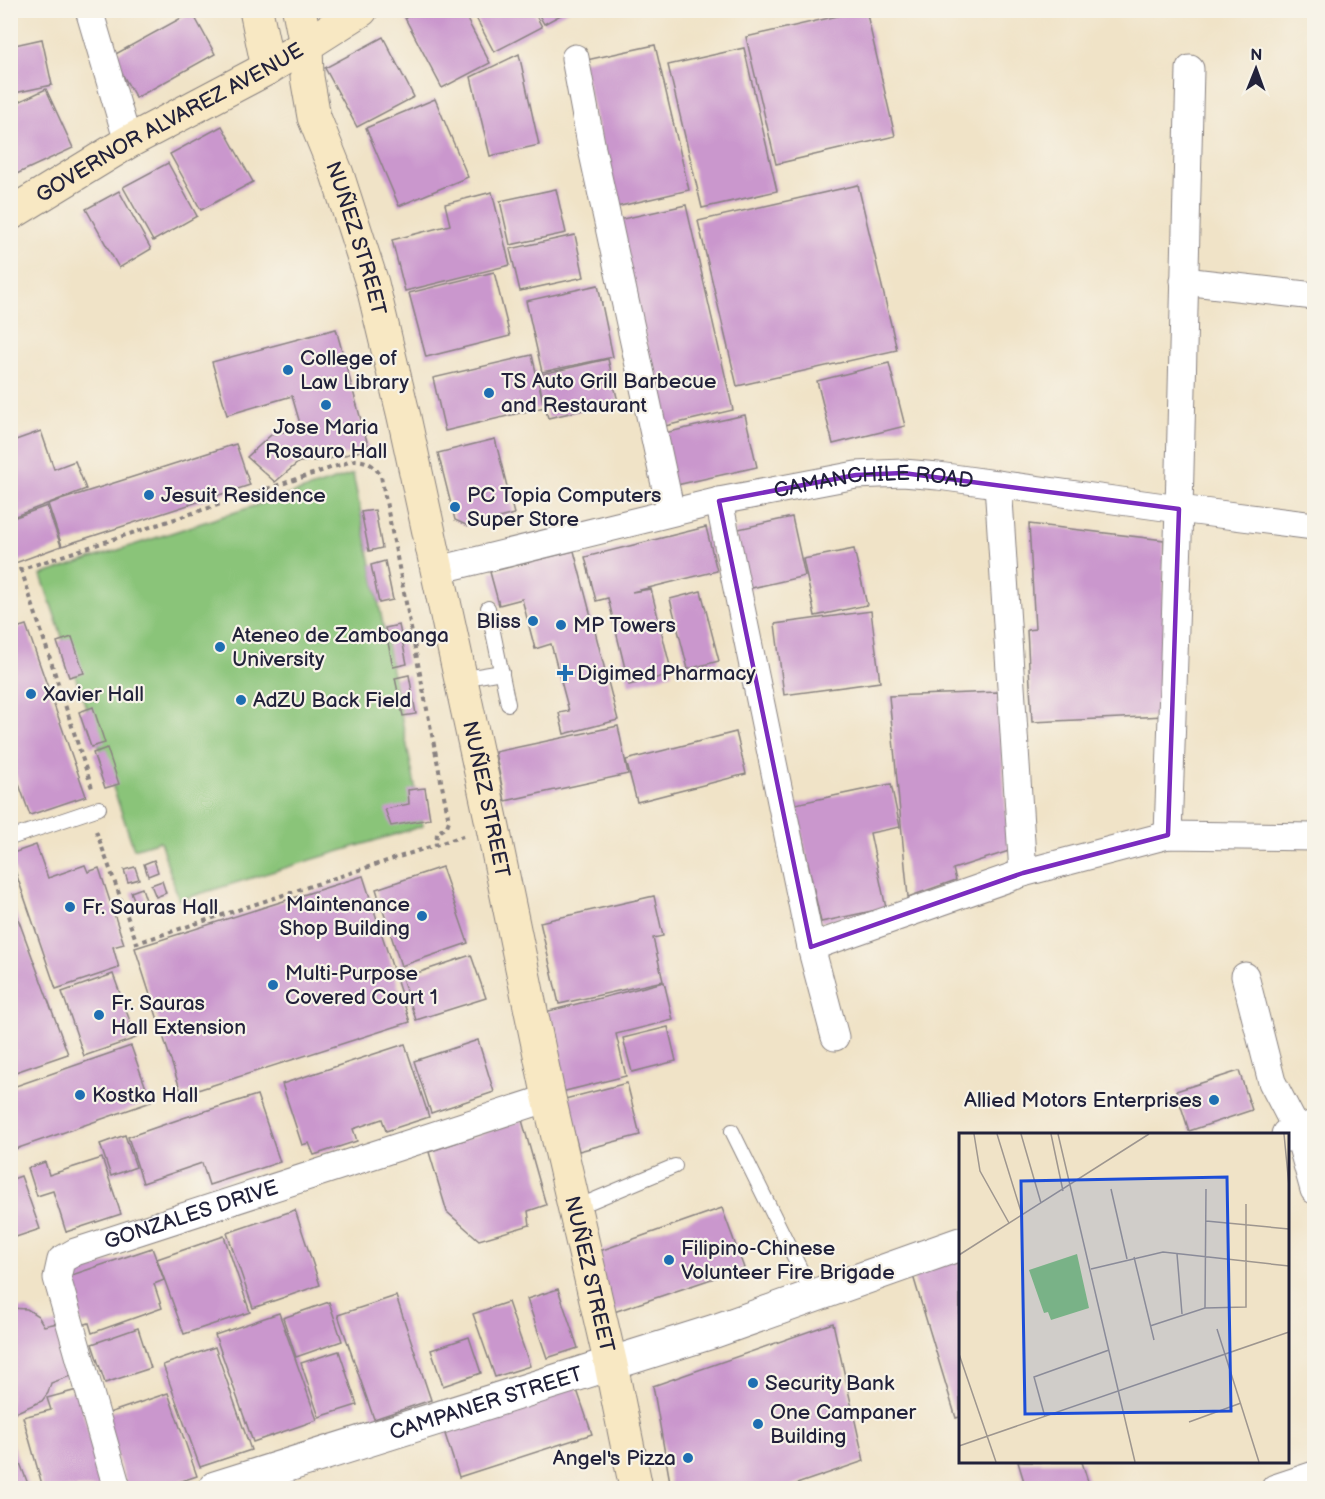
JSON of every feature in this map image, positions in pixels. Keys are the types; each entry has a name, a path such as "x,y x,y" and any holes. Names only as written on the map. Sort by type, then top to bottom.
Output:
{"main road":[{"path":"256,10 268,68"},
{"name":"NUÑEZ STREET","path":"299,10 306,45 314,117 337,174 372,283 404,417 549,1098 611,1365 636,1488"},
{"name":"GOVERNOR ALVAREZ AVENUE","path":"10,214 128,142 268,68 361,10"}],"street":[{"path":"89,10 128,142"},
{"path":"575,58 592,149 672,513"},
{"path":"1168,835 1190,69"},
{"path":"1184,280 1314,296"},
{"name":"CAMANCHILE ROAD","path":"438,570 719,501 856,475 903,473 938,476 1314,526"},
{"path":"998,484 1023,873"},
{"path":"719,501 811,947 835,1037"},
{"path":"811,947 1023,873 1168,835 1314,837"},
{"path":"1245,976 1272,1082 1300,1131 1314,1190"},
{"name":"GONZALES DRIVE","path":"117,1488 57,1278 61,1260 75,1252 549,1098"},
{"name":"CAMPANER STREET","path":"215,1488 715,1331 959,1244"},
{"path":"1275,1488 1314,1475"}],"lane":[{"path":"488,608 508,704"},
{"path":"460,679 502,672"},
{"path":"10,838 99,808"},
{"path":"732,1131 814,1297"},
{"path":"575,1208 675,1166"}],"path":[{"path":"10,573 355,460 366,461 376,467 381,476 449,821 447,826 437,833 436,845"},
{"path":"21,569 99,808 96,832 136,943 493,828"}],"highlighted area":[{"path":"903,473 1179,509 1168,835 1023,873 811,947 719,501 856,475"}],"green space":[{"name":"AdZU Back Field","path":"353,474 423,826 179,900 160,841 134,849 41,575"}],"building":[{"path":"418,10 462,10 490,63 442,88 405,18"},
{"path":"472,10 533,10 542,27 494,52"},
{"path":"536,10 570,10 544,24"},
{"path":"866,10 895,136 776,164 746,37"},
{"path":"192,12 215,54 136,98 112,56"},
{"path":"383,37 414,97 357,127 325,68"},
{"path":"42,39 52,85 10,94 10,46"},
{"path":"655,45 689,190 616,207 582,61"},
{"path":"744,48 777,191 702,208 668,65"},
{"path":"519,54 539,145 490,156 471,77"},
{"path":"46,89 73,148 10,177 10,106"},
{"path":"435,99 468,177 399,206 366,128"},
{"path":"222,126 253,182 201,210 170,154"},
{"path":"168,163 197,216 153,241 123,187"},
{"path":"858,185 897,350 737,386 698,221"},
{"path":"556,189 566,233 510,245 500,201"},
{"path":"119,191 151,249 119,268 86,209"},
{"path":"492,192 510,265 405,291 392,240 450,225 445,204"},
{"path":"686,205 733,410 665,426 618,220"},
{"path":"575,235 584,277 520,291 510,249"},
{"path":"494,272 510,336 426,357 409,293"},
{"path":"598,285 613,357 542,372 526,301"},
{"name":"Jose Maria Rosauro Hall","path":"336,329 369,449 325,460 299,462 275,482 247,457 271,435 301,427 292,396 227,415 212,362"},
{"name":"TS Auto Grill Barbecue and Restaurant","path":"532,355 543,402 538,375 608,359 618,402 548,418 545,407 445,431 433,378"},
{"path":"889,363 905,426 833,444 817,381"},
{"path":"745,415 757,467 672,486 660,434"},
{"path":"41,431 54,469 75,461 86,489 10,518 10,442"},
{"path":"495,439 514,514 468,526 455,520 438,453"},
{"name":"Jesuit Residence","path":"236,444 250,485 62,546 48,504"},
{"path":"47,506 61,546 10,565 10,519"},
{"path":"375,510 382,548 369,551 361,512"},
{"path":"792,517 805,576 747,589 734,530"},
{"path":"1029,524 1164,540 1165,716 1032,722 1027,630 1035,629"},
{"path":"706,527 717,571 632,592 651,589 672,674 629,685 608,598 596,601 585,557"},
{"path":"854,549 867,605 815,616 803,559"},
{"name":"MP Towers","path":"574,551 618,720 564,734 559,713 569,711 551,644 535,649 522,599 499,605 490,572"},
{"path":"385,561 393,600 379,603 371,565"},
{"path":"701,591 719,661 688,669 670,599"},
{"path":"871,611 880,682 784,695 775,624"},
{"name":"Xavier Hall","path":"26,625 86,796 30,815 10,759 10,630"},
{"path":"399,625 407,664 393,667 385,628"},
{"path":"72,637 84,673 69,677 57,642"},
{"path":"409,675 416,714 403,716 395,678"},
{"path":"998,692 1009,851 953,869 956,880 908,897 889,696"},
{"path":"93,707 105,743 91,747 79,712"},
{"path":"618,726 628,774 505,801 495,752"},
{"path":"736,732 746,774 637,802 626,760"},
{"path":"107,748 119,784 105,788 93,753"},
{"path":"891,784 900,827 870,833 886,908 821,922 795,804"},
{"path":"425,788 430,819 391,826 385,809 409,804 408,790"},
{"name":"Fr. Sauras Hall","path":"36,845 48,878 85,865 88,872 99,868 124,944 113,947 119,968 56,989 10,856 10,854"},
{"path":"154,860 158,872 148,876 144,864"},
{"path":"135,867 139,879 128,882 124,870"},
{"name":"Maintenance Shop Building","path":"442,867 468,943 401,966 376,889"},
{"name":"Multi-Purpose Covered Court 1","path":"363,876 410,1022 182,1095 135,948"},
{"path":"162,881 166,893 156,897 151,885"},
{"path":"142,888 146,900 136,904 131,892"},
{"path":"654,896 663,936 653,938 663,981 559,1004 540,922"},
{"path":"10,897 68,1054 10,1074"},
{"path":"471,955 486,998 416,1020 402,978"},
{"name":"Fr. Sauras Hall Extension","path":"113,974 136,1038 84,1056 62,992"},
{"path":"664,982 673,1020 616,1034 626,1076 553,1094 533,1015"},
{"path":"668,1027 676,1061 632,1072 623,1038"},
{"path":"478,1040 494,1092 431,1113 414,1061"},
{"path":"405,1044 429,1117 386,1131 382,1119 353,1129 357,1141 314,1155 309,1143 302,1145 282,1084"},
{"name":"Kostka Hall","path":"131,1046 151,1102 10,1151 10,1088"},
{"name":"Allied Motors Enterprises","path":"1239,1071 1252,1110 1189,1131 1176,1091"},
{"path":"627,1083 640,1135 579,1151 565,1099"},
{"path":"257,1095 280,1162 209,1185 202,1163 143,1183 128,1137"},
{"path":"522,1120 546,1205 528,1211 530,1225 479,1240 447,1212 429,1152"},
{"path":"125,1135 136,1167 111,1176 100,1144"},
{"path":"102,1158 121,1214 66,1232 53,1191 37,1196 28,1168 45,1162 49,1175"},
{"path":"21,1176 40,1229 10,1239 10,1180"},
{"name":"Filipino-Chinese Volunteer Fire Brigade","path":"722,1208 744,1268 608,1314 594,1253"},
{"path":"295,1210 320,1285 253,1308 227,1233"},
{"path":"224,1236 250,1312 184,1334 157,1259"},
{"path":"152,1248 164,1280 154,1284 162,1308 92,1333 89,1323 82,1325 66,1277"},
{"path":"959,1254 959,1417 956,1418 911,1269"},
{"path":"558,1289 578,1348 547,1358 527,1299"},
{"path":"396,1296 431,1400 374,1419 338,1315"},
{"path":"329,1302 342,1341 296,1357 283,1318"},
{"path":"508,1302 530,1366 495,1377 473,1314"},
{"path":"10,1308 27,1309 38,1316 44,1326 58,1323 73,1375 51,1383 42,1401 10,1415"},
{"path":"279,1313 317,1420 253,1442 215,1335"},
{"name":"One Campaner Building","path":"833,1323 864,1461 785,1488 671,1488 653,1386"},
{"path":"138,1328 151,1368 105,1383 92,1344"},
{"path":"469,1337 481,1373 443,1386 431,1350"},
{"path":"215,1347 251,1450 200,1467 163,1365"},
{"path":"339,1351 357,1405 319,1417 301,1363"},
{"path":"575,1384 592,1434 459,1477 443,1428"},
{"path":"77,1390 104,1488 43,1488 23,1417 51,1410 47,1398"},
{"path":"168,1393 197,1476 161,1488 128,1488 103,1415"},
{"path":"10,1437 28,1484 37,1488 10,1488"},
{"path":"1018,1463 1082,1463 1090,1488 1026,1488"}],"place":[{"name":"College of Law Library","path":"288,370"},
{"name":"TS Auto Grill Barbecue and Restaurant","path":"489,393"},
{"name":"Jose Maria Rosauro Hall","path":"326,405"},
{"name":"Jesuit Residence","path":"149,495"},
{"name":"PC Topia Computers Super Store","path":"455,507"},
{"name":"Bliss","path":"533,621"},
{"name":"MP Towers","path":"561,625"},
{"name":"Ateneo de Zamboanga University","path":"220,647"},
{"name":"Digimed Pharmacy","path":"565,673"},
{"name":"Xavier Hall","path":"31,694"},
{"name":"AdZU Back Field","path":"241,700"},
{"name":"Fr. Sauras Hall","path":"70,907"},
{"name":"Maintenance Shop Building","path":"422,916"},
{"name":"Multi-Purpose Covered Court 1","path":"273,985"},
{"name":"Fr. Sauras Hall Extension","path":"99,1015"},
{"name":"Kostka Hall","path":"80,1095"},
{"name":"Allied Motors Enterprises","path":"1214,1100"},
{"name":"Filipino-Chinese Volunteer Fire Brigade","path":"669,1260"},
{"name":"Security Bank","path":"753,1383"},
{"name":"One Campaner Building","path":"758,1424"},
{"name":"Angel's Pizza","path":"688,1458"}]}
